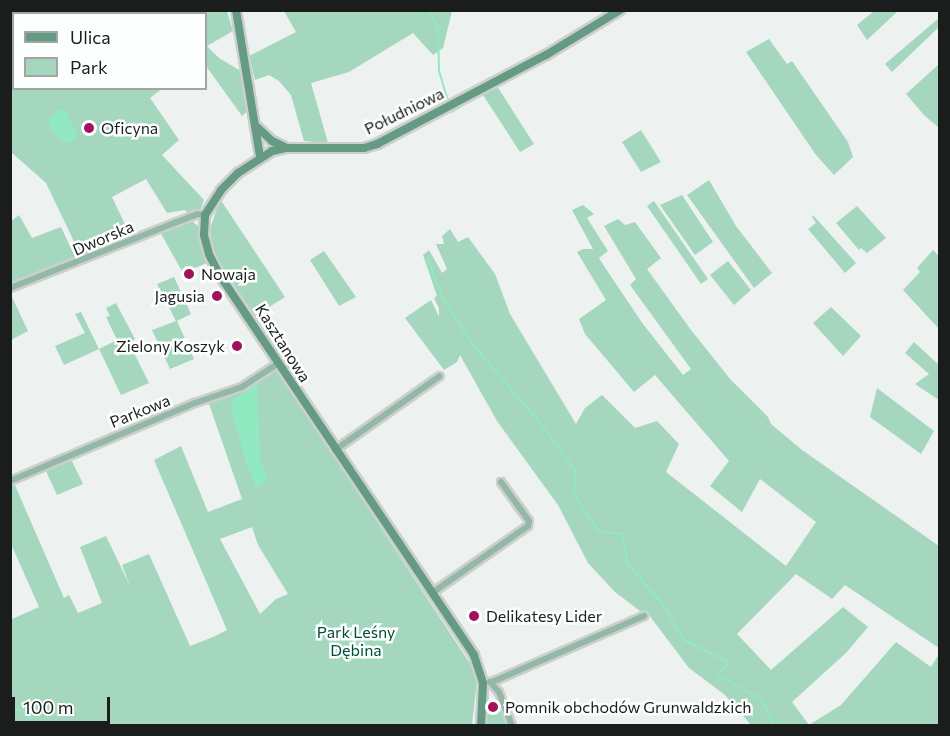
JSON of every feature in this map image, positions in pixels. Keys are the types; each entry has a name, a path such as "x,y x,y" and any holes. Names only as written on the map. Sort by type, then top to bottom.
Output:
{"street":[{"name":"Południowa","path":"205,215 221,190 247,165 262,156 286,147 364,148 377,144 546,55 620,10"},
{"path":"236,12 262,156"},
{"path":"259,130 286,147"},
{"name":"Dworska","path":"10,288 198,214 205,215"},
{"name":"Kasztanowa","path":"205,215 204,235 209,254 277,364 474,655 488,682 481,726"},
{"name":"Parkowa","path":"10,481 164,416 242,387 277,364"},
{"path":"335,450 440,376"},
{"path":"432,593 528,526 530,521 501,482"},
{"path":"512,726 499,692 488,682 644,616"}],"green space":[{"path":"146,10 227,11 233,31 207,46 207,12 142,12"},
{"path":"10,11 20,12 12,12 12,90 161,90 150,98 179,140 162,155 204,200 201,208 196,212 188,213 185,210 167,213 146,179 112,197 131,237 90,254 79,252 46,183 11,152"},
{"path":"284,11 452,11 443,48 433,55 413,33 349,72 311,83 328,143 304,141 291,95 279,81 269,75 255,80 249,56 296,32"},
{"path":"874,11 898,11 867,40 857,25"},
{"path":"939,18 939,27 892,72 885,64"},
{"path":"769,39 787,64 792,61 848,142 853,157 834,175 816,155 746,52"},
{"path":"207,46 219,58 241,71 247,111 242,116 207,67"},
{"path":"939,64 939,128 906,94"},
{"path":"497,86 534,144 520,152 481,92"},
{"path":"641,130 661,162 641,172 622,142"},
{"path":"709,180 736,226 772,273 754,288 687,195"},
{"path":"682,195 713,242 695,255 660,205"},
{"path":"220,199 285,297 255,316 218,261 212,243 210,229"},
{"path":"654,201 708,279 701,284 647,206"},
{"path":"583,205 594,214 587,218 608,251 599,258 643,324 683,375 691,369 630,285 636,279 604,226 618,219 625,225 635,222 661,258 647,269 731,380 768,417 771,424 802,450 939,546 939,648 845,585 832,599 796,574 737,634 771,670 843,607 868,627 846,653 792,702 809,725 751,725 725,695 689,668 649,615 644,614 615,592 588,563 558,505 497,421 460,355 457,362 444,370 405,318 431,300 439,317 439,308 434,298 437,296 423,255 429,250 442,273 447,269 436,244 444,244 442,236 450,229 458,242 468,237 495,274 510,314 576,424 585,408 602,395 635,428 657,421 679,444 666,472 786,566 816,522 760,479 742,512 710,486 729,461 655,375 634,392 585,334 579,319 606,300 577,252 583,249 593,249 572,210"},
{"path":"857,206 886,238 867,253 861,248 859,250 836,223"},
{"path":"19,215 32,238 61,227 77,261 11,285 11,221"},
{"path":"813,215 856,263 845,273 808,229 816,223"},
{"path":"185,222 193,222 198,226 201,247 209,262 183,273 160,232"},
{"path":"933,250 939,256 939,329 903,290 920,272 917,268"},
{"path":"324,251 356,297 339,306 310,260"},
{"path":"728,261 751,290 734,305 710,275"},
{"path":"174,277 191,314 177,321 194,359 170,369 152,330 176,321 157,284"},
{"path":"11,295 28,331 10,340"},
{"path":"116,303 135,339 129,343 149,383 121,395 99,349 117,340 106,317 110,316 106,308"},
{"path":"831,307 861,336 843,356 813,323"},
{"path":"81,312 99,349 64,365 55,346 85,333 75,314"},
{"path":"914,342 939,365 939,400 915,384 929,374 905,353"},
{"name":"Park Leśny Dębina","path":"277,370 473,668 477,680 472,725 11,725 10,620 39,607 11,544 11,484 14,483 64,598 69,595 78,613 102,603 80,547 106,536 130,586 122,565 149,554 190,646 227,630 154,460 181,446 208,512 242,499 209,404","holes":["252,527 258,545 288,594 276,599 260,614 220,539"]},
{"path":"877,388 934,431 921,454 870,417"},
{"path":"71,459 83,484 57,495 45,469"},
{"path":"896,642 931,667 939,654 939,725 809,725 841,705"},
{"path":"501,711 506,725 486,725 486,713"}],"shaded area":[{"path":"146,10 143,12 14,11"},
{"path":"61,109 66,111 77,134 77,138 67,143 56,136 48,123 51,116"},
{"path":"257,384 260,460 267,476 265,483 256,488 247,466 231,408 233,399"}],"waterway":[{"path":"429,10 438,29 439,71 448,100"},
{"path":"452,112 472,99"},
{"path":"428,259 443,299 473,345 540,423 576,472 574,494 598,531 622,534 628,564 664,606 683,639 729,663 718,675 761,699 774,726"},
{"path":"10,708 27,713 35,726"}],"place":[{"name":"Oficyna","path":"89,128"},
{"name":"Nowaja","path":"189,274"},
{"name":"Jagusia","path":"217,296"},
{"name":"Zielony Koszyk","path":"237,346"},
{"name":"Delikatesy Lider","path":"474,616"},
{"name":"Pomnik obchodów Grunwaldzkich","path":"493,707"}]}
